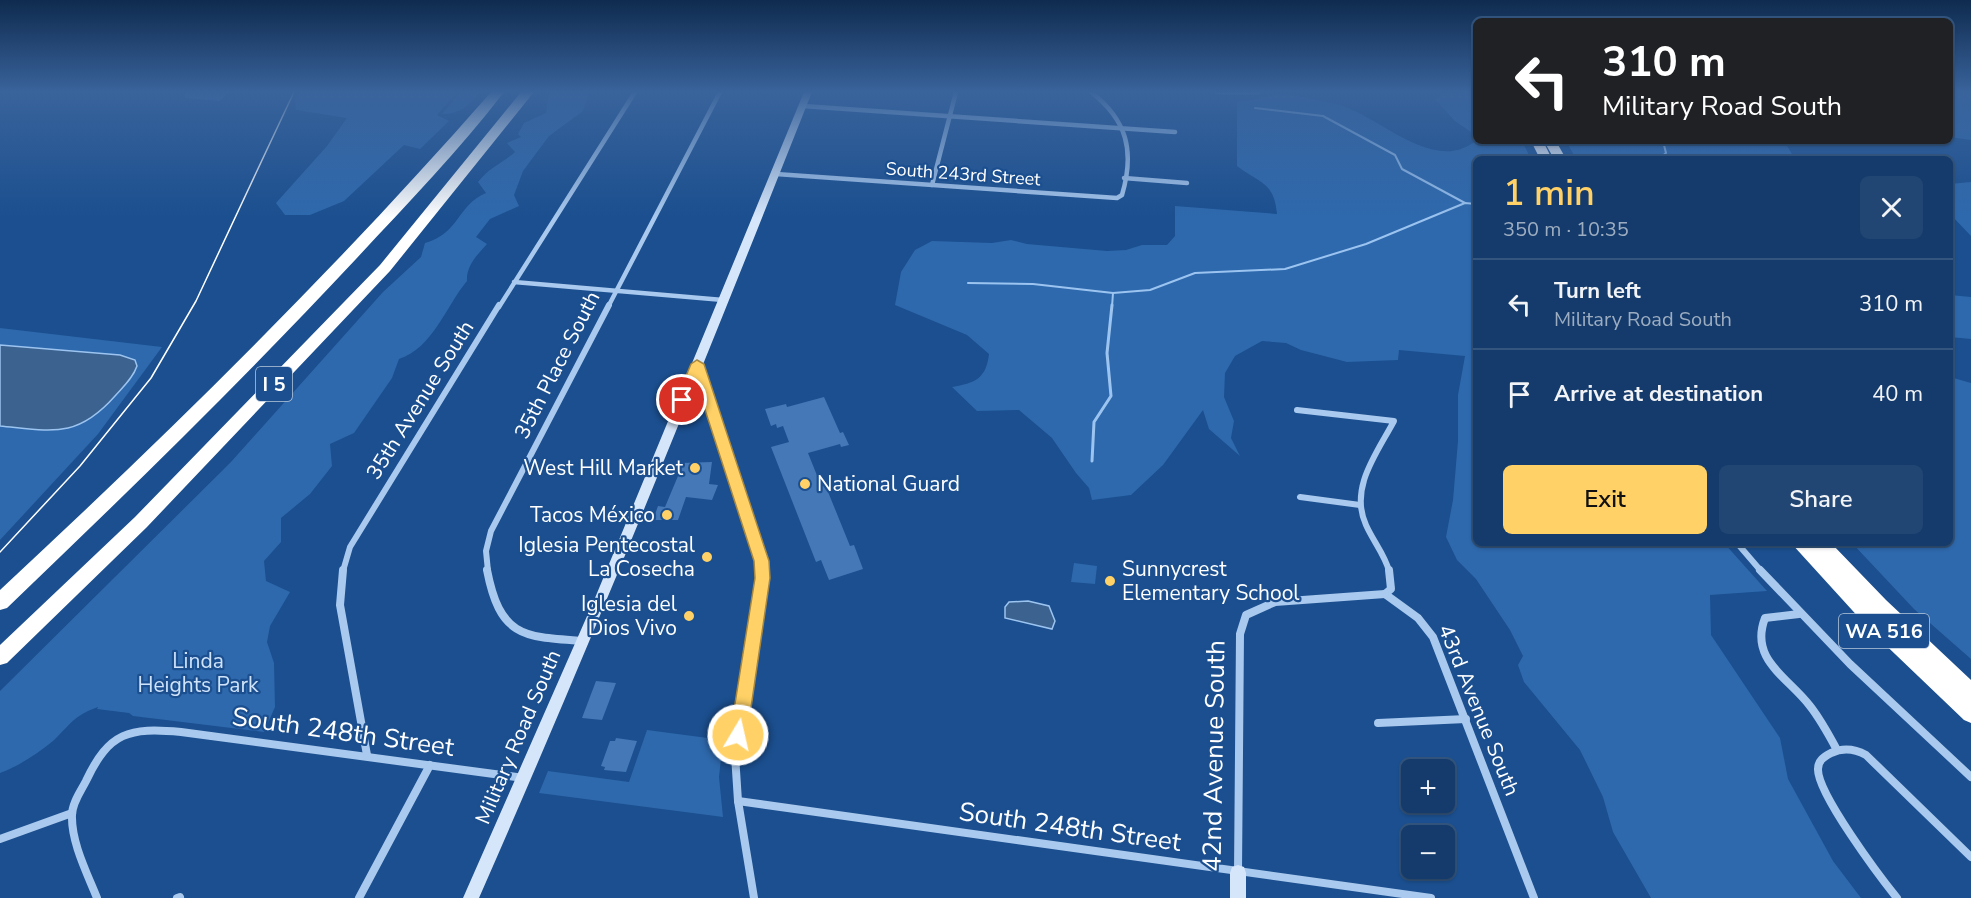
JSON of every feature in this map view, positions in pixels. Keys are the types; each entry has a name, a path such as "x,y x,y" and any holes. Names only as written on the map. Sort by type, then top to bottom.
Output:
{"highway":[{"name":"I 5","path":"0,602 253,360 408,197 463,134"},
{"name":"I 5","path":"0,657 141,522 385,267 494,134"},
{"name":"WA 516","path":"1803,546 1879,626 1971,714"},
{"name":"WA 516","path":"1823,546 1880,606 1971,693"}],"main road":[{"name":"Military Road South","path":"471,898 583,641 791,134"},
{"name":"42nd Avenue South","path":"1238,873 1238,898"}],"street":[{"name":"35th Avenue South","path":"367,755 340,605 339,586 342,567 350,547 609,134"},
{"name":"35th Place South","path":"583,641 525,634 509,625 504,618 485,561 486,547 491,531 699,134"},
{"path":"932,185 945,134"},
{"path":"1125,134 1124,178 1187,183"},
{"name":"South 243rd Street","path":"776,174 1113,199 1122,195 1124,178"},
{"path":"514,282 723,300"},
{"path":"697,364 757,542 762,569 735,754 738,801 754,898"},
{"path":"1297,410 1394,421 1368,473 1360,505 1390,573 1391,589 1385,594"},
{"path":"1300,497 1360,505"},
{"path":"1740,546 1799,614 1865,681 1971,777"},
{"name":"42nd Avenue South","path":"1238,873 1240,634 1246,615 1275,602 1385,594"},
{"name":"43rd Avenue South","path":"1385,594 1417,615 1426,626 1466,719 1534,898"},
{"path":"1799,614 1765,618 1758,633 1760,642 1778,674 1809,704 1838,750"},
{"path":"1378,723 1466,719"},
{"name":"South 248th Street","path":"72,813 99,755 121,734 131,730 149,728 367,755 525,778"},
{"path":"1897,898 1871,865 1823,788 1818,774 1818,763 1838,750 1855,749 1872,759 1971,857"},
{"path":"359,898 430,765"},
{"name":"South 248th Street","path":"738,801 1238,873 1431,898"},
{"path":"0,840 72,813 82,859 97,898"}],"green space":[{"path":"336,134 436,134 420,149 404,145 344,201 310,215 285,215 276,203"},
{"name":"Linda Heights Park","path":"518,134 552,134 523,171 514,195 519,206 490,219 476,237 487,244 473,261 468,270 467,281 438,325 421,346 411,354 399,359 392,378 354,433 330,444 332,466 310,494 281,518 281,542 264,561 266,581 290,592 270,626 267,642 274,663 275,707 264,732 133,716 129,713 97,709 98,707 78,717 53,741 34,755 0,773 0,691 230,463 383,292 421,257 425,243 445,233 469,204 486,193 478,182 491,169 515,152 507,143 521,137"},
{"path":"1237,134 1396,134 1423,147 1441,151 1458,150 1473,142 1524,144 1530,156 1473,156 1473,546 1727,546 1767,591 1710,595 1711,635 1780,738 1788,779 1833,861 1861,898 1651,898 1613,832 1603,797 1580,750 1524,682 1518,665 1523,656 1510,630 1476,579 1457,560 1446,537 1453,500 1458,441 1458,395 1465,356 1399,350 1398,360 1347,362 1301,350 1286,343 1262,341 1235,356 1225,373 1224,397 1234,421 1231,438 1240,456 1209,429 1203,410 1163,465 1131,495 1092,500 1089,488 1052,438 1019,410 977,411 952,387 967,384 978,378 985,369 989,354 967,335 895,305 901,272 915,250 932,241 992,243 1011,240 1027,244 1107,251 1126,250 1142,245 1167,245 1175,236 1175,206 1277,214 1269,189 1237,166"},
{"path":"1953,134 1971,134 1971,140 1953,137"},
{"path":"1568,144 1786,144 1793,156 1574,156"},
{"path":"1971,182 1971,236 1953,217 1953,184"},
{"path":"1953,295 1971,297 1971,339 1953,337"},
{"path":"0,328 162,347 98,434 0,540"},
{"path":"1953,378 1971,383 1971,659 1914,609 1855,546 1953,546"},
{"path":"1074,563 1097,566 1095,584 1071,582"},
{"path":"647,730 723,740 719,777 723,817 539,793 548,771 629,782"}],"shaded area":[{"path":"0,345 120,355 135,360 137,366 127,382 101,410 76,426 49,430 0,426"},
{"path":"1028,601 1049,606 1055,621 1052,629 1005,618 1005,607 1009,602"}],"building":[{"name":"National Guard","path":"824,397 840,433 843,432 849,445 841,447 840,444 808,453 818,478 822,477 850,546 854,545 863,569 829,580 821,560 816,562 771,447 789,442 783,426 777,428 776,424 771,426 765,409 786,404 787,407"},
{"path":"712,462 709,484 718,485 712,500 686,497 678,520 653,520 658,506 665,507 678,476 680,463"},
{"path":"596,681 616,683 602,720 582,718"},
{"path":"616,738 637,741 626,772 604,770 605,767 601,766 610,741 615,741"}],"waterway":[{"path":"1356,134 1395,155 1402,169 1465,203"},
{"path":"1662,156 1666,153 1664,144"},
{"path":"1113,293 1150,290 1195,273 1285,269 1366,244 1465,203"},
{"path":"1465,203 1473,204"},
{"path":"968,283 1033,284 1113,293"},
{"path":"1112,307 1113,293"},
{"path":"1092,461 1094,422 1111,396 1107,353 1112,305"}],"tram line":[{"path":"0,552 80,466 151,378 196,301 274,134"}],"place":[{"name":"West Hill Market","path":"695,468"},
{"name":"National Guard","path":"805,484"},
{"name":"Tacos México","path":"667,515"},
{"name":"Iglesia Pentecostal La Cosecha","path":"707,557"},
{"name":"Sunnycrest Elementary School","path":"1110,581"},
{"name":"Iglesia del Dios Vivo","path":"689,616"}],"route":[{"path":"682,400 697,364 732,464 762,561 762,578 738,735"}]}
